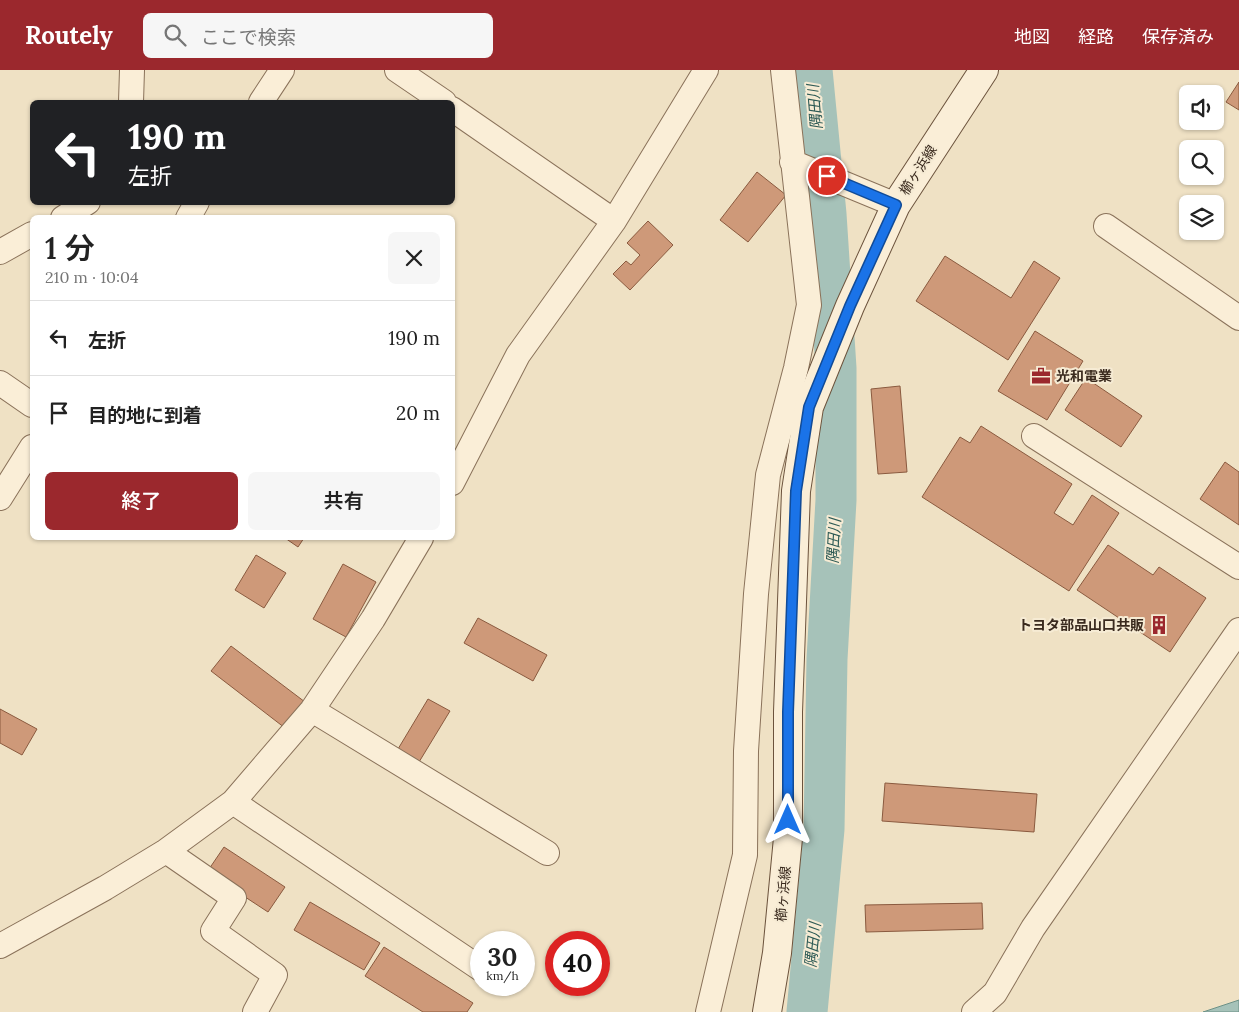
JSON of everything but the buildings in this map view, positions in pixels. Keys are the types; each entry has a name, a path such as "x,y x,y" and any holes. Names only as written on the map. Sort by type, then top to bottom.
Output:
{"street":[{"path":"131,100 132,70"},
{"path":"262,100 282,70"},
{"path":"398,70 441,100"},
{"path":"455,477 518,355 614,221 706,70"},
{"path":"708,1012 745,855 746,751 756,594 768,476 796,368 809,305 783,70"},
{"name":"櫛ヶ浜線","path":"768,1012 777,953 788,838 788,712 796,491 809,407 850,306 896,205 984,70"},
{"path":"455,110 614,221"},
{"path":"792,162 896,205"},
{"path":"68,215 83,205"},
{"path":"1106,226 1239,318"},
{"path":"0,252 30,235"},
{"path":"0,384 30,404"},
{"path":"1034,436 1239,567"},
{"path":"0,498 30,450"},
{"path":"0,946 105,888 166,851 233,802 312,710 373,619 420,540"},
{"path":"974,1012 994,993 1033,928 1239,630"},
{"path":"312,710 547,853"},
{"path":"233,802 470,962"},
{"path":"166,851 234,898 213,931 275,975 255,1012"}],"water":[{"path":"1239,1000 1239,1012 1203,1012"}],"waterway":[{"name":"隅田川","path":"807,1012 824,829 827,659 836,500 836,368 826,214 812,70"}],"place":[{"name":"光和電業","path":"1041,376"},
{"name":"トヨタ部品山口共販","path":"1159,625"}],"route":[{"path":"788,820 788,712 796,491 809,407 850,306 896,205 827,176"}]}
